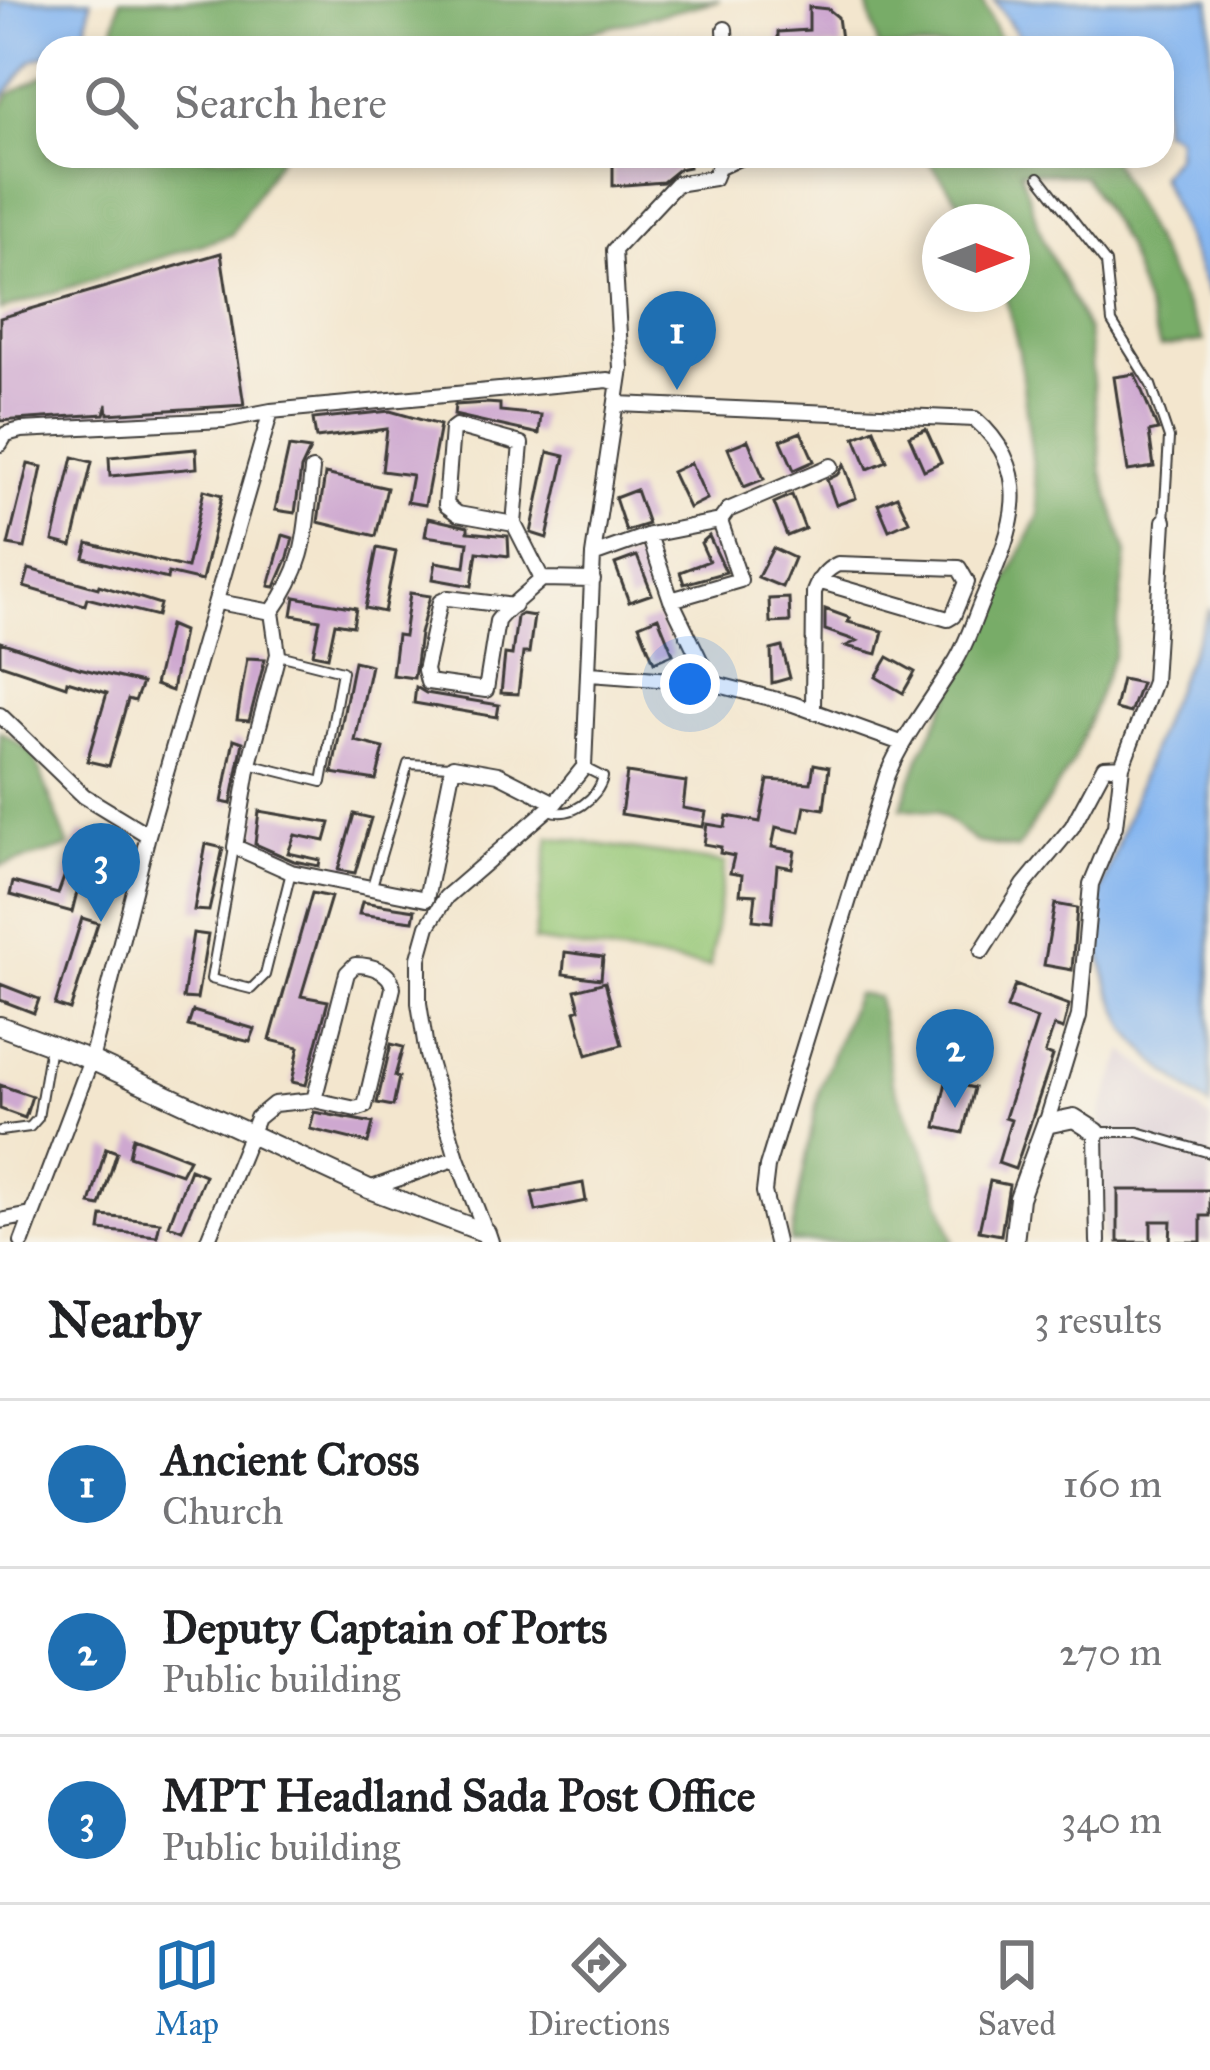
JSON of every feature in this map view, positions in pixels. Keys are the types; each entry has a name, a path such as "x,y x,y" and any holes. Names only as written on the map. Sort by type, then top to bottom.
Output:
{"street":[{"path":"725,29 725,36"},
{"path":"487,1238 427,1055 419,1003 419,958 428,926 446,896 552,806 584,767 593,555 606,448 618,404 621,324 614,250 676,184 715,178 719,168"},
{"path":"0,444 6,434 21,430 224,420 271,411 618,382"},
{"path":"618,404 975,419 994,435 1011,478 1012,529 957,660 901,743 886,776 766,1167 764,1192 776,1242"},
{"path":"22,1242 91,1060 148,835 271,411"},
{"path":"514,524 458,514 446,505 452,429 457,426 521,444 514,524 542,579"},
{"path":"593,555 649,536 720,521 728,510 831,466"},
{"path":"272,612 294,580 307,540 312,470"},
{"path":"671,601 740,580 720,521"},
{"path":"1014,1242 1019,1198 1079,1016 1090,884 1115,826 1122,766 1154,682 1164,521"},
{"path":"649,536 671,601 711,683"},
{"path":"813,711 813,605 818,581 829,568 959,568 967,582 953,616 947,619 818,581"},
{"path":"514,606 448,598 440,602 425,670 428,682 485,690 497,621 514,606 542,579 593,580"},
{"path":"218,602 272,612"},
{"path":"272,612 278,654 249,764 235,847 291,872 426,899 453,766 498,774 552,806"},
{"path":"590,674 711,683 813,711 901,743"},
{"path":"0,715 84,796 148,835"},
{"path":"982,952 1024,885 1072,826 1103,766 1122,766"},
{"path":"207,1242 249,1134 266,1107 314,1100 356,1109 365,1106 393,988 385,973 355,965 347,974 314,1100"},
{"path":"0,1026 91,1060 369,1189 487,1238"},
{"path":"1046,1124 1074,1118 1096,1132 1098,1242"},
{"path":"369,1189 457,1158"},
{"path":"0,1221 31,1215"}],"lane":[{"path":"1039,177 1106,263 1112,322 1151,385 1169,438 1164,521"},
{"path":"249,764 322,782 342,671 278,654"},
{"path":"372,888 408,764 453,766"},
{"path":"552,806 559,814 572,812 600,788 603,777 584,767"},
{"path":"235,847 211,980 251,989 265,975 291,872"},
{"path":"0,1131 30,1127 38,1118 50,1045"},
{"path":"1096,1132 1138,1132 1210,1153"}],"shaded area":[{"path":"1124,1051 1210,1119 1210,1242 1103,1242 1101,1113"}],"green space":[{"path":"120,0 720,0 573,36 112,36"},
{"path":"866,0 982,0 998,36 876,36"},
{"path":"36,80 36,168 273,168 231,235 0,310 0,110 10,94"},
{"path":"934,168 1116,168 1204,341 1160,347 1125,245 1084,176 1020,171 1044,242 1088,331 1102,473 1127,554 1114,654 1073,762 1017,849 976,842 937,812 901,808 920,756 1039,515 1019,352 1009,312 1030,312 1030,204 961,204"},
{"path":"0,731 33,753 69,847 0,866"},
{"path":"549,837 725,863 710,967 534,941"},
{"path":"856,994 878,997 892,1081 926,1156 954,1242 790,1242 819,1091"}],"water":[{"path":"0,0 91,0 85,36 36,36 36,59 0,101"},
{"path":"994,0 1210,0 1210,298 1160,175 1166,168 1174,168 1176,155 1174,36 1109,31 1105,36 1019,36"},
{"path":"1210,608 1210,1107 1155,1062 1128,1031 1100,953 1097,901 1165,712"}],"building":[{"path":"809,7 828,9 838,17 841,36 778,36 778,32 809,30"},
{"path":"613,168 684,168 663,182 613,186"},
{"path":"221,253 244,405 108,414 107,404 104,414 0,421 0,318"},
{"path":"1135,374 1158,430 1149,432 1154,467 1128,471 1114,377"},
{"path":"500,404 500,411 541,415 539,434 454,415 455,405"},
{"path":"390,411 440,425 425,505 407,502 412,475 382,471 387,429 316,438 313,419"},
{"path":"874,429 887,461 868,469 855,437"},
{"path":"926,429 941,462 924,470 909,436"},
{"path":"801,432 814,461 794,470 781,440"},
{"path":"748,440 764,479 744,487 728,448"},
{"path":"289,447 310,450 301,469 295,513 275,510"},
{"path":"196,449 197,468 110,476 109,457"},
{"path":"548,452 565,456 547,538 531,533"},
{"path":"73,457 92,462 72,546 53,541"},
{"path":"691,463 707,499 689,508 672,472"},
{"path":"28,464 42,467 25,548 8,545"},
{"path":"844,464 856,498 836,505 827,480 839,474"},
{"path":"325,474 387,488 376,536 318,522"},
{"path":"204,490 222,495 202,581 168,573 167,579 84,558 88,543 187,568"},
{"path":"636,490 648,524 626,531 615,498"},
{"path":"792,495 805,529 787,536 774,503"},
{"path":"897,496 909,521 889,530 878,504"},
{"path":"428,518 468,527 468,532 508,536 509,556 477,552 472,586 433,579 436,562 465,567 468,542 425,536"},
{"path":"283,535 293,538 288,557 275,587 269,586"},
{"path":"709,536 726,572 684,584 680,572 709,561 701,543"},
{"path":"377,548 396,552 384,612 365,608"},
{"path":"773,548 794,558 782,587 758,577"},
{"path":"637,556 652,594 629,602 615,564"},
{"path":"29,569 160,604 157,616 87,598 85,605 24,587"},
{"path":"410,593 430,596 414,678 392,675 397,635 404,636"},
{"path":"295,597 356,608 353,626 335,623 328,657 313,654 320,620 292,615"},
{"path":"789,598 790,622 770,623 769,599"},
{"path":"825,609 850,618 848,622 883,631 877,654 846,646 857,641 825,630"},
{"path":"534,616 529,653 523,653 518,694 501,693 505,654 512,655 517,617"},
{"path":"658,617 673,654 654,662 639,625"},
{"path":"169,625 183,631 172,691 155,685"},
{"path":"0,642 142,683 135,701 128,699 109,766 87,761 107,693 67,681 66,686 0,664"},
{"path":"782,647 790,678 772,683 771,650"},
{"path":"888,657 915,672 903,693 876,677"},
{"path":"247,658 265,659 249,721 237,720"},
{"path":"354,661 371,665 355,741 384,748 376,780 332,773"},
{"path":"1122,679 1141,683 1130,713 1115,709"},
{"path":"416,687 426,693 499,705 497,717 414,703"},
{"path":"234,739 243,742 231,804 222,802"},
{"path":"814,764 829,767 824,809 805,806 800,832 776,827 772,847 795,851 792,868 777,865 772,922 753,920 756,895 740,894 742,875 730,873 734,856 704,844 707,824 725,827 727,816 760,822 768,780 811,783"},
{"path":"627,773 686,782 683,808 706,812 703,827 621,814"},
{"path":"259,811 330,823 325,841 295,835 288,853 320,860 319,866 255,844"},
{"path":"354,814 371,818 355,873 338,870"},
{"path":"80,833 116,843 113,855 119,857 123,870 103,893 78,888 72,912 10,895 13,882 58,894"},
{"path":"206,844 223,848 209,911 194,910"},
{"path":"312,893 331,897 301,996 328,1001 306,1085 292,1082 299,1047 270,1040"},
{"path":"362,902 415,910 413,921 359,914"},
{"path":"1055,904 1077,908 1072,970 1044,965"},
{"path":"82,918 98,923 70,1010 55,1005"},
{"path":"193,933 208,935 197,999 183,998"},
{"path":"565,952 603,957 601,979 563,974"},
{"path":"605,982 622,1045 587,1055 575,1011 580,1009 575,990"},
{"path":"0,984 39,999 34,1013 0,1000"},
{"path":"1015,985 1069,1005 1063,1029 1054,1026 1045,1053 1053,1056 1015,1169 998,1163 1011,1120 1005,1118 1037,1019 1007,1008"},
{"path":"193,1011 255,1029 250,1042 188,1026"},
{"path":"391,1044 403,1047 393,1106 377,1103"},
{"path":"946,1082 974,1088 963,1133 936,1127"},
{"path":"0,1085 32,1096 25,1118 0,1109"},
{"path":"314,1112 373,1123 368,1143 310,1129"},
{"path":"133,1137 189,1159 181,1174 129,1156"},
{"path":"106,1148 117,1152 100,1206 90,1204"},
{"path":"190,1169 205,1175 182,1230 169,1225"},
{"path":"990,1181 1009,1185 1001,1235 979,1231"},
{"path":"583,1183 586,1201 536,1211 532,1193"},
{"path":"1118,1190 1210,1190 1210,1216 1201,1216 1201,1242 1170,1242 1171,1221 1151,1221 1151,1242 1118,1242"},
{"path":"102,1216 160,1222 157,1236 100,1230"}],"place":[{"name":"Ancient Cross","path":"677,390"},
{"name":"MPT Headland Sada Post Office","path":"101,922"},
{"name":"Deputy Captain of Ports","path":"955,1108"}]}
